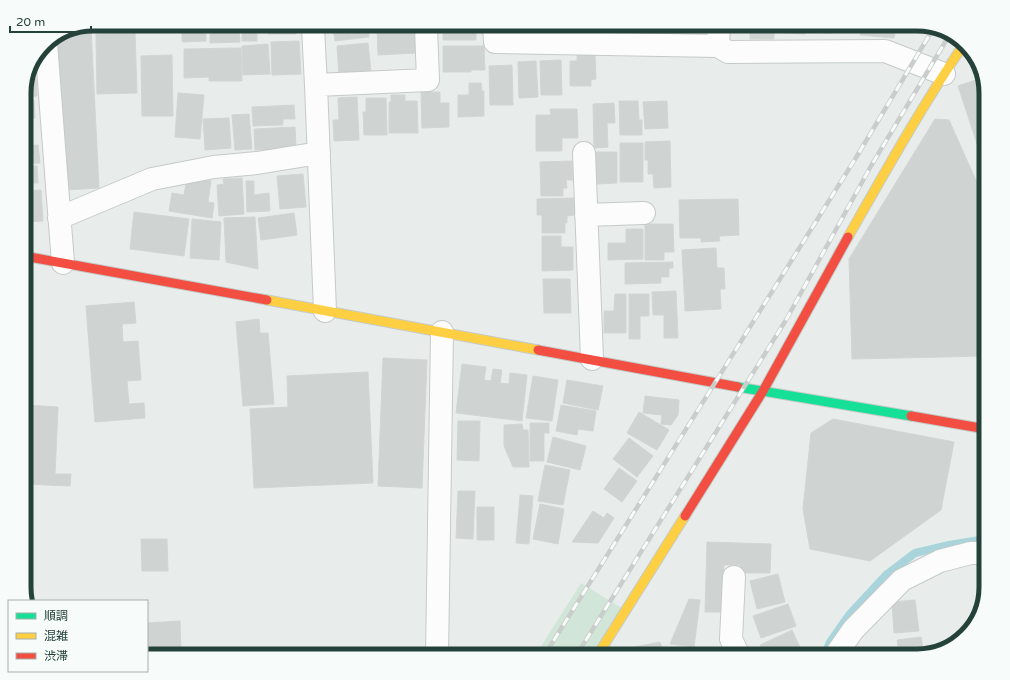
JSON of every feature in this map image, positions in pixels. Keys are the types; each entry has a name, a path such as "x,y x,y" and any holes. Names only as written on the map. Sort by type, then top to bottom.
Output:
{"street":[{"path":"313,31 325,311"},
{"path":"316,85 428,80 426,31"},
{"path":"494,31 495,42 718,36 728,52 885,51 944,74"},
{"path":"601,649 763,392 880,180 961,49"},
{"path":"47,52 63,263"},
{"path":"59,218 152,179 214,167 258,163 319,153"},
{"path":"584,153 592,359"},
{"path":"586,215 644,213"},
{"path":"31,257 592,359 763,392 979,428"},
{"path":"437,649 442,332"},
{"path":"840,649 853,630 902,580 940,561 971,553 979,553"},
{"path":"734,577 731,639 736,649"}],"green space":[{"path":"581,583 625,610 601,649 539,649"}],"building":[{"path":"91,31 99,188 66,190 57,42 81,32"},
{"path":"182,31 206,31 206,41 182,42"},
{"path":"210,31 239,31 240,42 210,43"},
{"path":"242,31 257,31 257,41 242,41"},
{"path":"268,31 296,31 296,34 268,34"},
{"path":"333,31 368,31 369,37 335,41"},
{"path":"377,31 415,31 416,53 378,55"},
{"path":"443,31 476,31 476,40 443,40"},
{"path":"593,31 621,31 593,32"},
{"path":"750,31 774,31 774,39 750,39"},
{"path":"783,31 805,31 805,34 783,33"},
{"path":"823,31 832,31 832,33 823,33"},
{"path":"837,31 848,31 848,32"},
{"path":"860,31 895,31 894,38 860,35"},
{"path":"135,33 137,93 97,94 96,34"},
{"path":"299,41 301,74 272,75 271,42"},
{"path":"368,43 371,72 339,75 337,46"},
{"path":"268,44 270,74 243,75 242,46"},
{"path":"443,46 484,46 485,70 471,70 471,72 443,72"},
{"path":"241,48 242,81 209,81 209,77 184,78 184,49"},
{"path":"595,54 596,79 591,80 591,86 570,86 570,61 577,61 577,55"},
{"path":"172,55 173,116 142,116 141,56"},
{"path":"561,60 562,95 541,95 540,61"},
{"path":"536,61 538,97 519,98 518,62"},
{"path":"512,65 513,105 490,105 489,66"},
{"path":"33,79 36,79 37,96 31,96"},
{"path":"977,80 979,93 979,150 958,86"},
{"path":"469,83 481,83 482,91 484,91 484,116 458,117 458,95 469,95"},
{"path":"421,92 440,92 440,103 449,103 449,127 422,128"},
{"path":"178,93 204,95 200,139 175,137"},
{"path":"391,95 405,95 405,101 417,101 418,133 389,133 389,102 391,102"},
{"path":"357,97 359,140 334,141 333,120 339,120 338,98"},
{"path":"366,98 386,98 387,135 364,135 363,112 366,112"},
{"path":"31,100 34,100 35,118 31,118"},
{"path":"619,101 638,101 639,120 642,120 642,135 620,135"},
{"path":"667,101 668,128 645,129 643,102"},
{"path":"614,103 615,123 607,123 608,147 594,148 593,104"},
{"path":"294,105 295,119 283,119 283,125 253,126 252,107"},
{"path":"550,109 577,109 578,138 562,138 562,151 536,151 536,115 551,115"},
{"path":"249,114 252,149 235,150 232,115"},
{"path":"229,118 231,148 205,150 203,119"},
{"path":"935,119 949,120 979,187 979,356 852,359 849,259"},
{"path":"295,127 296,148 255,150 254,129"},
{"path":"670,141 671,187 654,188 653,174 648,174 648,160 645,160 645,142"},
{"path":"620,143 643,143 643,182 620,182"},
{"path":"38,145 40,163 31,164 31,146"},
{"path":"595,152 617,152 617,183 596,184"},
{"path":"572,161 573,180 566,180 567,188 563,188 563,196 541,196 540,162"},
{"path":"31,166 37,166 38,183 31,183"},
{"path":"303,174 306,207 280,209 277,176"},
{"path":"187,177 211,181 208,202 214,203 212,218 169,211 172,193 184,195"},
{"path":"242,178 244,214 219,216 217,185 224,184 223,179"},
{"path":"246,181 254,181 254,195 269,193 270,211 247,212"},
{"path":"41,190 43,221 31,222 31,191"},
{"path":"574,198 574,215 567,216 565,233 542,233 542,215 537,215 537,199"},
{"path":"738,199 739,235 719,236 720,241 701,242 701,238 680,238 679,200"},
{"path":"134,212 189,219 184,256 130,249"},
{"path":"294,213 297,235 261,240 258,218"},
{"path":"255,217 258,269 226,262 224,218"},
{"path":"192,219 221,222 219,260 190,258"},
{"path":"645,224 673,224 674,252 664,252 664,260 645,260"},
{"path":"626,229 643,229 643,259 608,260 608,243 626,243"},
{"path":"542,236 561,236 561,247 573,247 573,270 542,271"},
{"path":"716,248 717,268 724,268 725,289 720,289 721,309 685,311 682,250"},
{"path":"673,262 673,268 669,268 669,277 661,277 661,283 625,284 625,263"},
{"path":"543,279 570,279 571,313 544,313"},
{"path":"676,291 678,338 664,338 664,315 653,315 652,292"},
{"path":"615,294 626,294 626,333 604,333 604,311 614,311"},
{"path":"629,294 649,294 649,316 640,316 640,339 629,339"},
{"path":"134,302 136,323 122,324 123,342 138,341 141,380 127,381 129,404 144,403 145,418 95,422 86,306"},
{"path":"259,319 260,333 268,333 274,404 243,406 236,322"},
{"path":"383,358 427,360 422,488 378,486"},
{"path":"462,364 486,367 484,380 491,381 493,369 502,370 500,383 509,384 510,373 527,375 522,421 456,413"},
{"path":"368,372 373,483 254,488 250,409 288,407 287,376"},
{"path":"533,376 558,380 552,421 526,418"},
{"path":"567,380 603,386 598,410 563,403"},
{"path":"645,396 679,400 678,415 671,425 661,424 662,415 643,413"},
{"path":"31,405 58,407 55,474 71,474 70,486 31,484"},
{"path":"561,405 596,411 593,431 578,429 577,435 556,431"},
{"path":"639,412 669,430 657,450 627,433"},
{"path":"833,419 954,442 941,510 870,561 810,549 803,509 811,433"},
{"path":"458,421 480,421 479,461 457,460"},
{"path":"530,423 549,423 549,433 544,433 544,461 530,461"},
{"path":"522,424 523,430 528,430 529,467 513,467 504,446 504,425"},
{"path":"553,437 586,446 580,470 547,462"},
{"path":"629,438 653,456 637,477 613,459"},
{"path":"545,465 570,470 563,505 538,501"},
{"path":"619,468 637,481 622,502 604,489"},
{"path":"458,491 475,491 473,539 456,538"},
{"path":"520,495 533,496 529,544 516,543"},
{"path":"540,504 564,509 558,544 533,539"},
{"path":"477,507 494,507 494,540 477,540"},
{"path":"593,511 604,518 607,513 614,518 598,543 572,542"},
{"path":"141,539 167,539 168,571 142,571"},
{"path":"707,542 771,544 770,573 739,573 740,565 724,565 722,612 705,612"},
{"path":"778,574 785,602 757,609 750,581"},
{"path":"689,599 700,600 694,647 670,644"},
{"path":"915,600 919,631 894,633 892,602"},
{"path":"788,604 796,626 761,638 753,616"},
{"path":"180,621 181,649 148,649 148,623"},
{"path":"792,630 801,649 762,649 760,645"},
{"path":"921,637 923,649 899,649 897,640"},
{"path":"660,642 662,649 625,649"},
{"path":"221,648 221,649 181,649"}],"waterway":[{"path":"827,649 830,642 849,615 886,575 915,553 979,540"}],"railway":[{"path":"548,649 857,156 931,33"},
{"path":"580,649 786,320 871,166 947,39"}],"traffic: fast":[{"path":"738,387 911,416"}],"traffic: slow":[{"path":"848,237 919,115 961,49"},
{"path":"267,300 538,350"},
{"path":"601,649 685,516"}],"traffic: jam":[{"path":"685,516 763,391 848,237"},
{"path":"31,257 267,300"},
{"path":"538,350 738,387"},
{"path":"911,416 979,428"}]}
